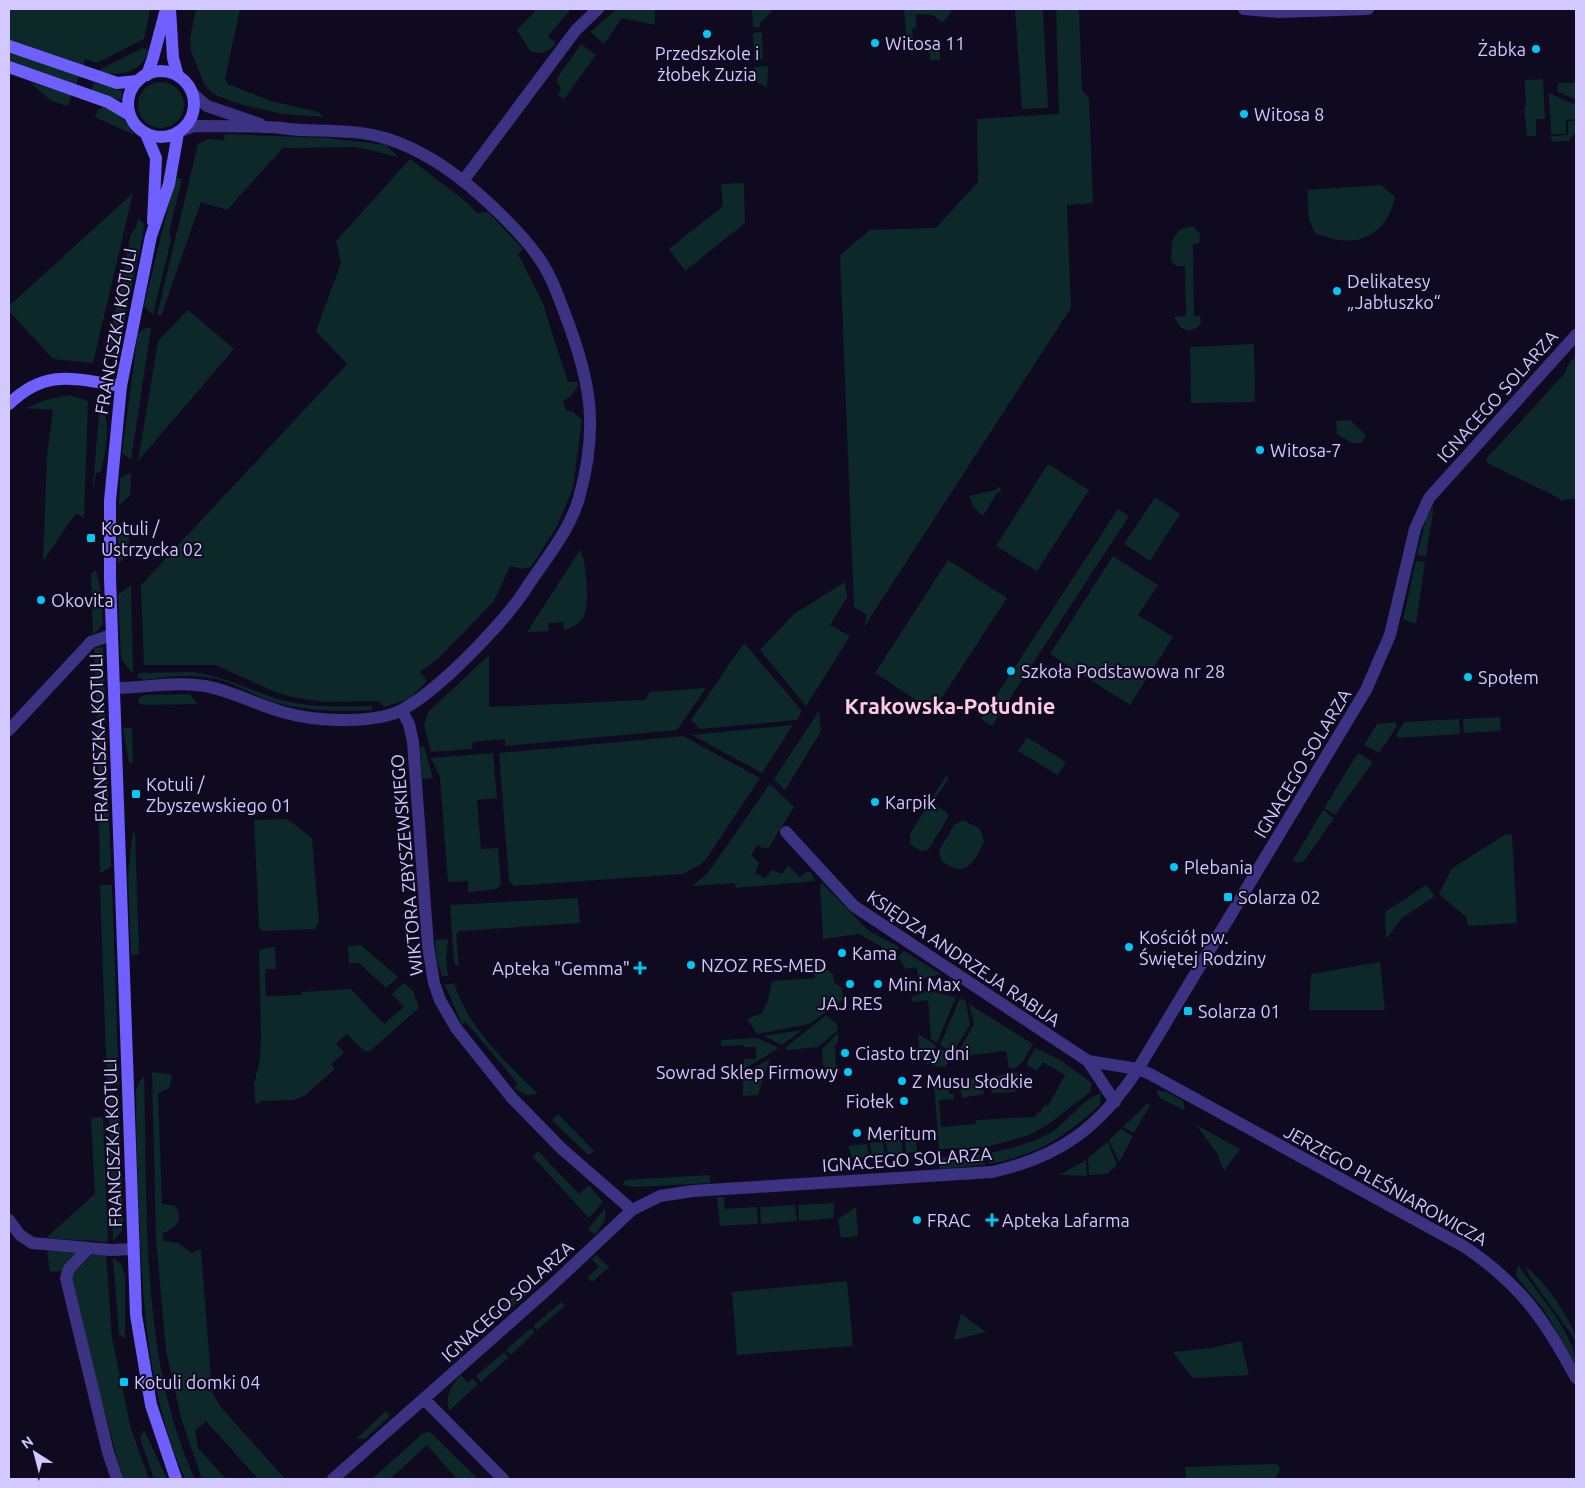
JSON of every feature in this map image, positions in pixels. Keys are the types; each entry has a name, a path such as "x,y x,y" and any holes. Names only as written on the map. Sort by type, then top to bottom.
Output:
{"street":[{"path":"130,115 129,98 142,78 166,9"},
{"path":"170,9 173,58 178,76"},
{"path":"463,181 576,30 598,9"},
{"path":"1244,9 1278,12 1368,9"},
{"path":"9,46 117,83 142,78 162,71 178,76 189,86 192,93 193,113 181,131"},
{"path":"9,67 108,102 130,115 138,128 146,134 164,138 194,126 267,127 354,132 386,138 421,153 463,181 506,218 536,254 552,279 578,348 588,385 591,428 586,465 578,502 566,527 507,615 475,649 416,702 402,711 378,718 328,720 287,714 208,686 176,685 114,688"},
{"path":"192,93 207,106 267,127"},
{"name":"FRANCISZKA KOTULI","path":"152,230 169,184 181,131"},
{"name":"FRANCISZKA KOTULI","path":"146,134 156,158 152,230 121,386 110,501 111,634 136,1315 144,1377 161,1441 176,1479"},
{"name":"IGNACEGO SOLARZA","path":"333,1479 590,1251 632,1210 647,1201 672,1193 966,1175 1000,1170 1037,1160 1062,1148 1090,1126 1115,1102 1138,1069 1271,850 1375,671 1395,618 1415,529 1429,498 1576,335"},
{"path":"9,404 30,386 40,381 77,380 121,386"},
{"path":"9,730 91,642 111,634"},
{"name":"WIKTORA ZBYSZEWSKIEGO","path":"402,711 409,724 413,742 428,946 434,983 440,1000 456,1028 512,1098 562,1149 632,1210"},
{"name":"KSIĘDZA ANDRZEJA RABIJA","path":"786,832 854,906 870,919 1088,1061 1115,1102"},
{"name":"KSIĘDZA ANDRZEJA RABIJA","path":"1088,1061 1138,1069"},
{"name":"JERZEGO PLEŚNIAROWICZA","path":"1138,1069 1465,1247 1490,1264 1524,1296 1540,1316 1576,1378"},
{"name":"FRANCISZKA KOTULI","path":"9,1220 20,1235 32,1243 89,1248 133,1249"},
{"name":"FRANCISZKA KOTULI","path":"89,1248 69,1269 66,1278 108,1452 117,1479"},
{"path":"424,1399 503,1479"}],"green space":[{"path":"9,9 150,9 144,39 97,63 85,59 83,66 9,40"},
{"path":"196,9 240,9 225,79 228,84 271,101 318,112 325,117 283,114 243,105 213,94 204,84 191,51 190,39"},
{"path":"537,9 571,9 548,36 556,43 547,51 541,53 530,51 517,30"},
{"path":"617,9 655,9 655,25 622,18 604,44 590,32"},
{"path":"752,9 772,9 772,11 760,23 760,27 753,27"},
{"path":"904,9 950,9 951,13 942,23 933,15 916,14 916,28 912,29 913,40 926,40 940,53 940,60 930,60 930,54 923,48 914,48 907,43"},
{"path":"1015,9 1043,9 1048,108 1022,109"},
{"path":"1056,9 1079,9 1082,91 1089,98 1093,203 1067,205 1071,308 864,627 867,615 854,607 840,255 870,230 936,228 978,182 977,119 1059,114"},
{"path":"753,33 762,33 763,59 754,61"},
{"path":"581,44 596,55 564,99 558,95 561,89 557,82 558,77"},
{"path":"143,48 150,50 146,58 135,69 114,74 97,71"},
{"path":"9,52 79,76 76,85 9,60"},
{"path":"755,67 768,67 767,88 755,81"},
{"path":"1543,79 1545,119 1536,119 1536,136 1527,136 1524,106 1526,106 1525,80"},
{"path":"30,82 72,95 68,106 51,101"},
{"path":"94,82 122,91 121,100 91,91"},
{"path":"161,82 174,86 180,92 184,105 180,118 174,124 161,128 148,124 142,118 138,105 142,92 148,86"},
{"path":"1558,83 1576,83 1576,100 1558,92"},
{"path":"1549,93 1576,105 1576,119 1566,120 1566,134 1551,134"},
{"path":"104,106 122,117 135,135 95,117 98,110"},
{"path":"1568,121 1576,121 1576,132 1568,141 1552,142 1551,136 1568,135"},
{"path":"225,134 328,138 386,145 398,157 357,147 283,148 227,210 201,202 161,316 157,315 198,144 208,139 224,140"},
{"path":"410,159 468,203 477,213 488,212 523,249 518,254 542,301 568,382 578,382 575,391 563,402 567,411 573,412 582,420 573,488 557,526 531,567 522,569 510,566 494,601 439,658 420,672 427,681 409,699 384,707 380,702 375,701 323,702 292,697 270,690 216,665 144,665 141,585 347,364 316,331 341,263 336,241"},
{"path":"175,178 182,179 169,232 171,240 153,315 144,306"},
{"path":"744,183 745,223 685,271 669,249 723,206 721,184"},
{"path":"1381,185 1395,197 1391,211 1384,223 1376,231 1366,237 1355,240 1329,238 1315,233 1309,220 1307,190"},
{"path":"133,193 93,363 53,359 9,311 9,306"},
{"path":"138,218 144,224 142,240 119,345 114,356 104,364 131,234 136,227"},
{"path":"1192,226 1200,234 1199,243 1193,244 1194,316 1200,316 1201,323 1198,327 1189,331 1181,328 1174,317 1186,316 1185,266 1176,266 1171,261 1172,241 1179,230"},
{"path":"188,310 234,349 138,461 158,341"},
{"path":"146,328 151,328 131,460 122,453 138,333"},
{"path":"1254,344 1255,402 1191,403 1190,347"},
{"path":"1576,356 1576,498 1561,501 1559,498 1487,463 1486,459 1565,373 1568,365"},
{"path":"69,395 88,401 84,518 76,513 43,561 47,455 53,410 26,408 46,400"},
{"path":"100,403 106,419 107,437 101,472 96,473 92,495"},
{"path":"1350,420 1366,435 1362,443 1352,443 1337,434 1336,421"},
{"path":"1048,464 1089,490 1037,571 996,546"},
{"path":"131,473 130,496 119,505 120,478"},
{"path":"999,487 1002,491 997,493 983,516 973,506 969,496 995,490"},
{"path":"1155,497 1180,514 1150,561 1124,544"},
{"path":"1434,506 1426,556 1417,555 1426,519"},
{"path":"1118,509 1129,516 992,726 981,719"},
{"path":"129,528 129,553 118,564 118,537"},
{"path":"580,550 587,584 583,618 579,623 564,630 563,622 548,623 549,631 527,632"},
{"path":"1113,556 1158,585 1138,615 1173,637 1130,705 1050,654"},
{"path":"948,560 1007,598 933,711 875,673"},
{"path":"1416,561 1425,562 1416,624 1403,619"},
{"path":"96,570 101,592 103,624 93,635 91,574"},
{"path":"845,582 847,597 830,625 850,636 806,706 760,650 794,614"},
{"path":"131,585 133,674 121,659 118,595"},
{"path":"744,643 802,711 797,720 700,729 691,720"},
{"path":"103,647 106,722 100,723 97,720 94,648"},
{"path":"489,655 489,707 645,700 650,692 706,688 677,730 505,746 505,739 473,742 472,749 431,752 424,725 428,712"},
{"path":"191,672 222,679 284,701 309,705 372,706 372,710 324,710 289,706 270,701 214,678 175,676 144,680 137,677 139,673"},
{"path":"190,694 197,704 143,705 138,703 139,698 145,695"},
{"path":"819,711 821,731 785,790 774,779"},
{"path":"1500,717 1501,731 1464,733 1463,719"},
{"path":"1459,719 1460,734 1398,738 1396,735 1404,722"},
{"path":"1395,722 1397,726 1379,753 1364,745 1377,724"},
{"path":"793,725 762,773 692,735"},
{"path":"123,728 132,728 133,762 129,763"},
{"path":"97,730 106,730 111,867 100,873"},
{"path":"683,736 760,778 709,855 701,864 683,874 513,886 509,881 499,753"},
{"path":"1027,737 1066,762 1058,775 1018,751"},
{"path":"424,746 433,778 422,779 420,747"},
{"path":"493,753 497,798 477,800 481,849 498,848 501,884 497,889 468,892 468,881 448,882 440,777 431,758"},
{"path":"1358,753 1373,762 1335,815 1324,808"},
{"path":"946,776 949,778 932,803 949,816 928,850 921,851 910,844 910,834"},
{"path":"770,784 794,807 769,847 765,849 757,845 751,855 759,863 755,873 765,878 772,870 782,874 788,865 800,877 806,872 811,872 815,881 736,888 735,883 692,886 707,874"},
{"path":"1323,810 1334,818 1304,861 1298,863 1293,860"},
{"path":"287,819 312,838 319,923 315,929 262,931 259,927 254,820"},
{"path":"963,820 980,829 984,841 973,862 962,869 956,869 941,860 939,851 954,825"},
{"path":"133,831 135,834 139,954 131,955 128,875"},
{"path":"1506,834 1512,835 1517,923 1468,926 1466,917 1439,894 1451,869"},
{"path":"820,884 823,884 869,931 899,947 894,954 859,934 823,939"},
{"path":"100,885 112,885 119,1085 107,1086"},
{"path":"1426,885 1435,896 1402,918 1386,939 1385,912"},
{"path":"578,898 580,923 460,931 456,934 459,967 454,963 450,905"},
{"path":"448,939 446,960 448,976 442,976 437,960 435,940"},
{"path":"361,945 398,977 386,988 359,963 349,963 348,946"},
{"path":"275,947 276,969 265,969 266,996 301,995 302,992 351,989 384,1024 404,1007 392,994 404,983 413,991 419,1008 369,1052 363,1050 347,1034 336,1043 344,1053 331,1064 335,1069 304,1096 294,1100 261,1101 259,1104 255,1102 254,1084 260,1059 261,1035 259,951 263,948"},
{"path":"904,951 941,974 920,980 916,967 906,969 898,957"},
{"path":"814,960 833,974 834,982 842,988 843,1000 809,1024 757,1034 747,1019 762,1013 768,1000 772,981 815,978"},
{"path":"1380,962 1385,1010 1309,1010 1311,974"},
{"path":"454,983 460,999 478,1029 538,1094 526,1095 514,1088 518,1084 466,1022 462,1024 445,985"},
{"path":"929,991 956,997 937,1043 931,1039 928,1000 913,1002 911,997"},
{"path":"960,998 966,1002 970,1025 953,1053 940,1045"},
{"path":"969,1004 1033,1044 1024,1060 1016,1068 1009,1068 1006,1051 955,1057 974,1024"},
{"path":"826,1015 837,1024 838,1030 818,1047 788,1050 785,1048"},
{"path":"802,1030 782,1045 764,1036"},
{"path":"838,1033 838,1042 835,1046 836,1069 826,1069 823,1065 822,1049"},
{"path":"918,1034 936,1045 928,1065 920,1057"},
{"path":"757,1038 779,1048 744,1069 744,1059 756,1059 756,1047 744,1047 744,1045 721,1046 721,1040"},
{"path":"939,1048 952,1056 945,1067 931,1066"},
{"path":"1035,1048 1060,1060 1092,1083 1090,1092 1050,1123 1029,1135 987,1147 939,1149 934,1084 957,1080 957,1089 949,1090 949,1094 954,1094 954,1099 939,1100 941,1127 976,1124 976,1120 1035,1117 1045,1105 1048,1106 1065,1075 1043,1062 1037,1071 1029,1066 1028,1068 1027,1063"},
{"path":"770,1059 758,1095 743,1096 743,1074"},
{"path":"152,1072 170,1074 172,1077 169,1088 158,1093 162,1204 175,1206 178,1210 179,1219 172,1229 163,1233 163,1241 178,1243 192,1253 201,1249 212,1392 220,1406 285,1479 258,1479 206,1421 195,1431 198,1448 226,1479 202,1479 181,1418 166,1351 156,1238"},
{"path":"1017,1072 1018,1081 1011,1083 1011,1087 1015,1087 1015,1092 992,1093 989,1077"},
{"path":"144,1076 147,1229 155,1333 164,1383 177,1432 195,1479 185,1479 173,1450 157,1391 147,1331 140,1239 136,1109 136,1091 139,1082"},
{"path":"977,1078 978,1090 983,1090 984,1094 962,1098 959,1080"},
{"path":"1156,1090 1167,1092 1183,1101 1185,1111 1160,1098"},
{"path":"1101,1093 1100,1105 1074,1127 1049,1144 1007,1160 989,1164 987,1154 1021,1145 1053,1131 1088,1100"},
{"path":"119,1095 123,1222 122,1231 113,1241 108,1096"},
{"path":"1147,1104 1150,1105 1134,1133 1123,1127"},
{"path":"558,1114 595,1151 588,1155 552,1120"},
{"path":"103,1117 108,1242 46,1238 95,1194 91,1118"},
{"path":"1196,1125 1240,1149 1224,1171 1217,1153"},
{"path":"1121,1129 1133,1136 1119,1162 1109,1140"},
{"path":"916,1137 917,1152 906,1153 905,1139"},
{"path":"901,1139 903,1153 888,1155 886,1141"},
{"path":"883,1142 885,1155 872,1156 870,1143"},
{"path":"1108,1142 1117,1165 1107,1174 1089,1175 1088,1158"},
{"path":"867,1144 869,1157 852,1158 848,1146"},
{"path":"538,1151 579,1194 589,1185 603,1202 589,1218 533,1157"},
{"path":"983,1154 985,1165 939,1169 938,1158"},
{"path":"1086,1160 1087,1176 1059,1175"},
{"path":"710,1175 710,1183 634,1187 623,1185 625,1180"},
{"path":"717,1197 724,1197 725,1209 757,1207 758,1224 720,1226"},
{"path":"834,1203 833,1218 799,1221 798,1205"},
{"path":"795,1205 797,1221 761,1224 760,1207"},
{"path":"856,1207 858,1236 841,1238 838,1219"},
{"path":"605,1208 605,1220 595,1235 588,1229"},
{"path":"47,1251 79,1253 63,1271 50,1272"},
{"path":"92,1255 106,1255 112,1338 131,1429 149,1479 123,1479 73,1296 72,1275"},
{"path":"596,1255 609,1267 592,1282 587,1277 599,1267 592,1259"},
{"path":"113,1258 121,1264 125,1274 125,1339 119,1334"},
{"path":"1518,1265 1562,1327 1574,1352 1576,1364 1544,1310 1516,1276"},
{"path":"1526,1267 1540,1280 1557,1301 1570,1324 1576,1341 1530,1277"},
{"path":"532,1279 538,1285 498,1320 493,1314"},
{"path":"847,1281 853,1346 737,1355 732,1292"},
{"path":"561,1302 565,1306 537,1330 533,1326"},
{"path":"961,1314 986,1332 954,1340"},
{"path":"531,1328 535,1332 511,1355 506,1350"},
{"path":"1241,1341 1249,1375 1193,1378 1173,1352 1211,1348"},
{"path":"504,1352 509,1357 481,1382 476,1376"},
{"path":"461,1375 468,1383 473,1379 478,1384 449,1411 448,1395 454,1383"},
{"path":"386,1411 390,1416 365,1439 356,1439"},
{"path":"144,1430 167,1479 154,1479 140,1438"},
{"path":"429,1431 478,1479 457,1479 427,1445 390,1479 372,1479 422,1434"},
{"path":"1275,1464 1279,1466 1280,1470 1274,1479 1186,1479 1185,1467"}],"place":[{"name":"Przedszkole i żłobek Zuzia","path":"707,34"},
{"name":"Witosa 11","path":"875,43"},
{"name":"Żabka","path":"1536,49"},
{"name":"Witosa 8","path":"1244,114"},
{"name":"Delikatesy „Jabłuszko“","path":"1337,291"},
{"name":"Witosa-7","path":"1260,450"},
{"name":"Kotuli / Ustrzycka 02","path":"91,538"},
{"name":"Okovita","path":"41,600"},
{"name":"Szkoła Podstawowa nr 28","path":"1011,671"},
{"name":"Społem","path":"1468,677"},
{"name":"Kotuli / Zbyszewskiego 01","path":"136,794"},
{"name":"Karpik","path":"875,802"},
{"name":"Plebania","path":"1174,867"},
{"name":"Solarza 02","path":"1228,897"},
{"name":"Kościół pw. Świętej Rodziny","path":"1129,947"},
{"name":"Kama","path":"842,953"},
{"name":"NZOZ RES-MED","path":"691,965"},
{"name":"Apteka \"Gemma\"","path":"640,968"},
{"name":"JAJ RES","path":"850,984"},
{"name":"Mini Max","path":"878,984"},
{"name":"Solarza 01","path":"1188,1011"},
{"name":"Ciasto trzy dni","path":"845,1053"},
{"name":"Sowrad Sklep Firmowy","path":"848,1072"},
{"name":"Z Musu Słodkie","path":"902,1081"},
{"name":"Fiołek","path":"904,1101"},
{"name":"Meritum","path":"857,1133"},
{"name":"FRAC","path":"917,1220"},
{"name":"Apteka Lafarma","path":"992,1220"},
{"name":"Kotuli domki 04","path":"124,1382"}],"district":[{"name":"Krakowska-Południe","path":"950,705"}]}
